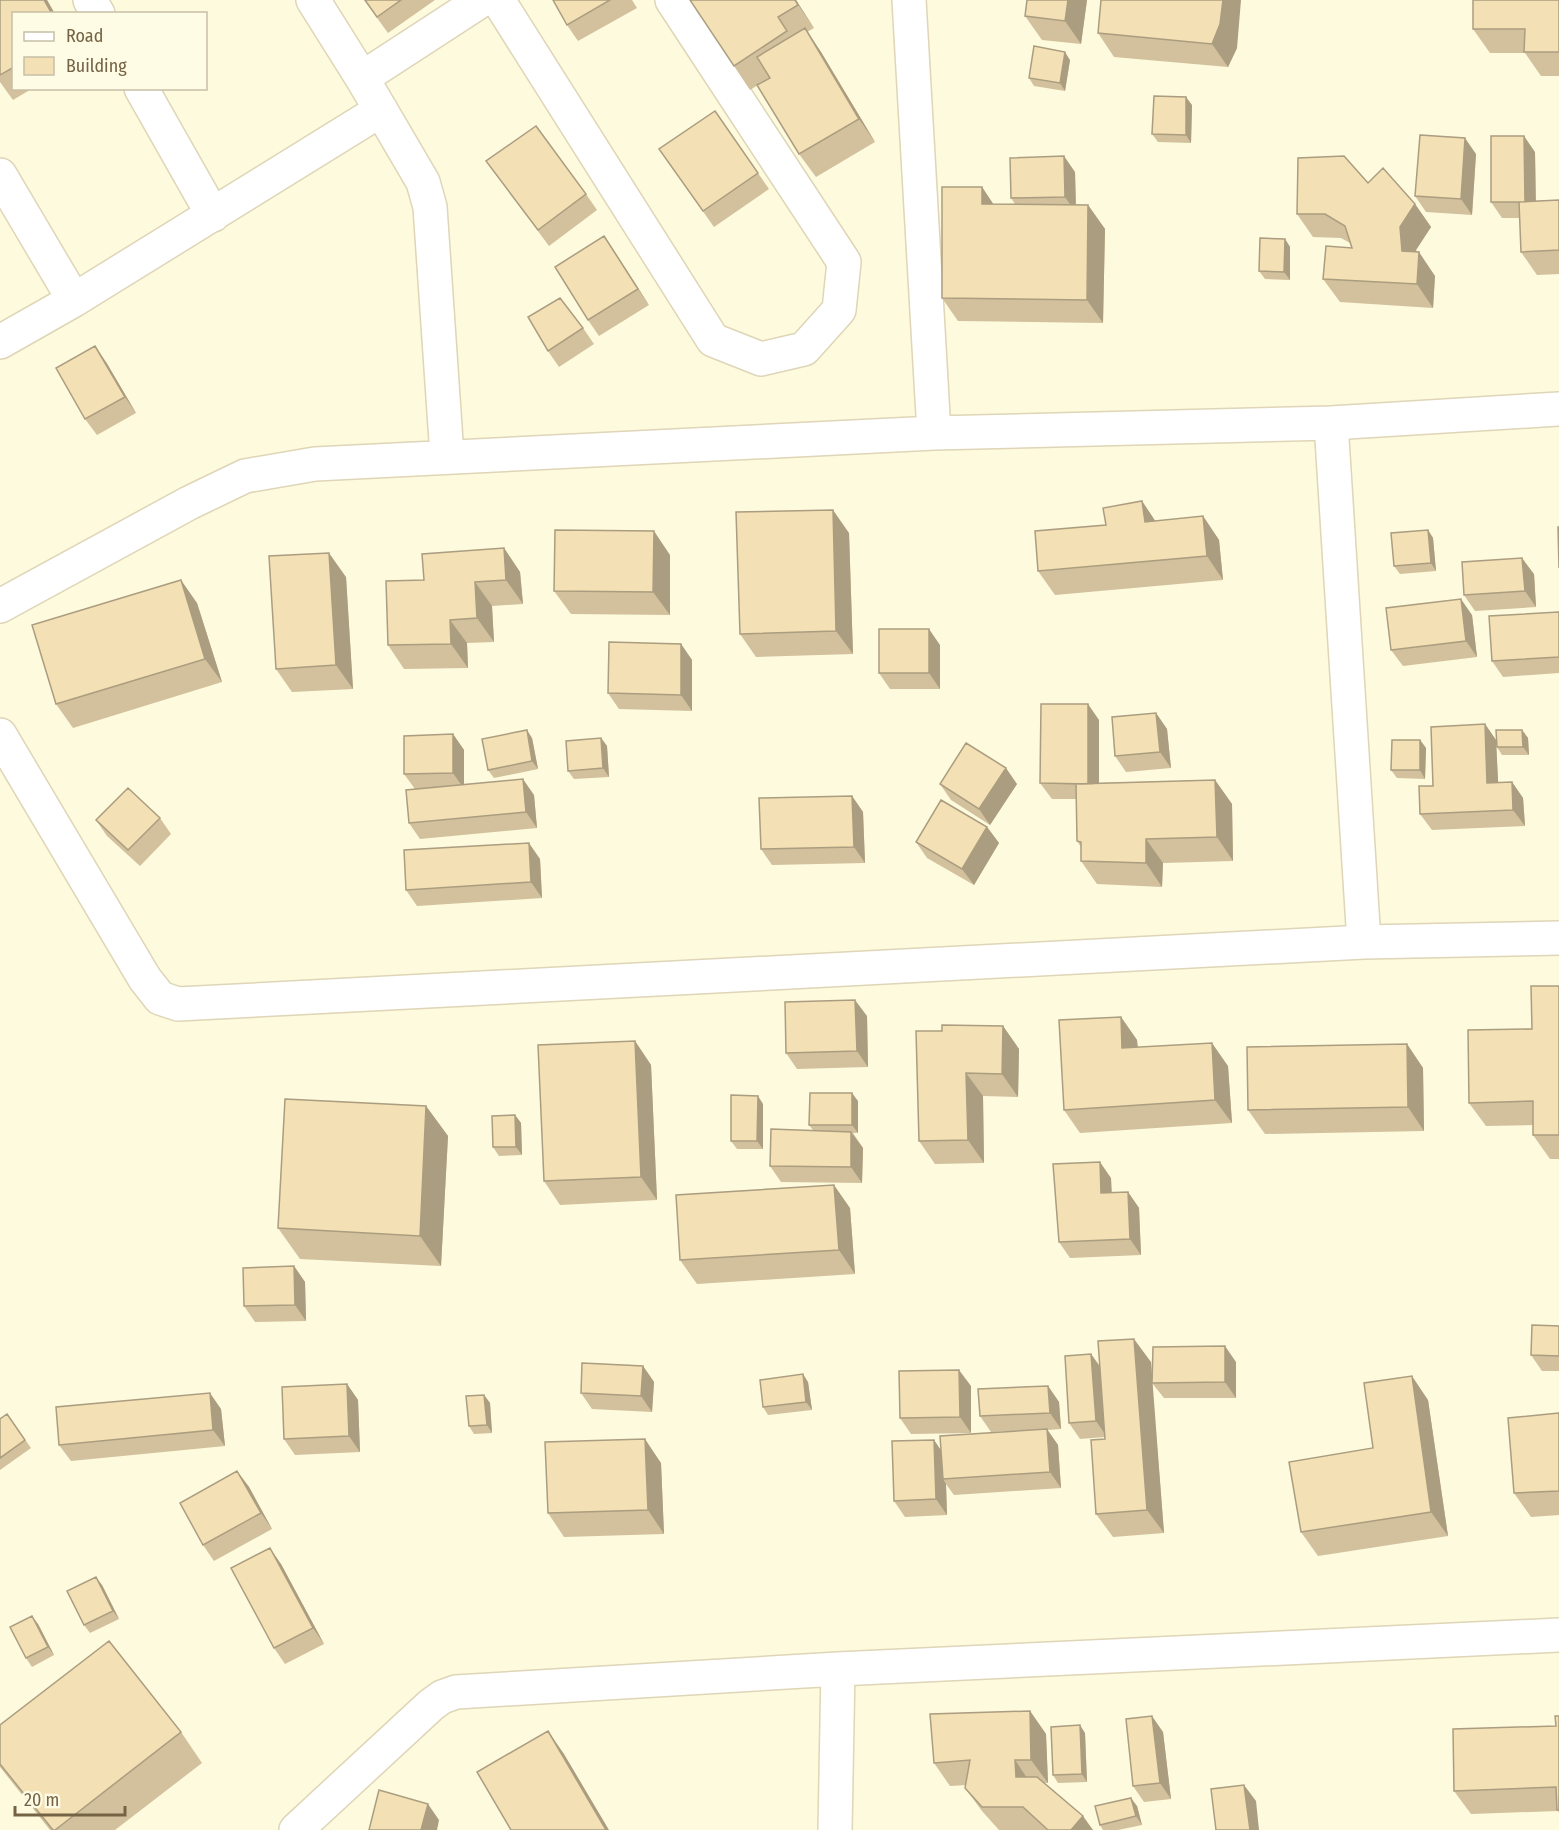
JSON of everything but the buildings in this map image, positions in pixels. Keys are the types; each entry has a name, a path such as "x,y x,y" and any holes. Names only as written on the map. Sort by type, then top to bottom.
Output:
{"street":[{"path":"313,0 423,182 430,207 447,456"},
{"path":"362,78 482,0"},
{"path":"498,0 713,340 761,359 804,349 839,310 844,262 672,0"},
{"path":"909,0 934,433"},
{"path":"142,90 213,215"},
{"path":"0,342 74,300 381,110"},
{"path":"0,175 74,300"},
{"path":"0,606 189,502 244,476 315,464 934,433 1331,423 1559,409"},
{"path":"1331,423 1364,942"},
{"path":"0,735 145,979 160,998 178,1005 1364,942 1559,938"},
{"path":"296,1830 431,1705 442,1697 456,1692 838,1670 1559,1635"},
{"path":"835,1830 838,1670"}]}
